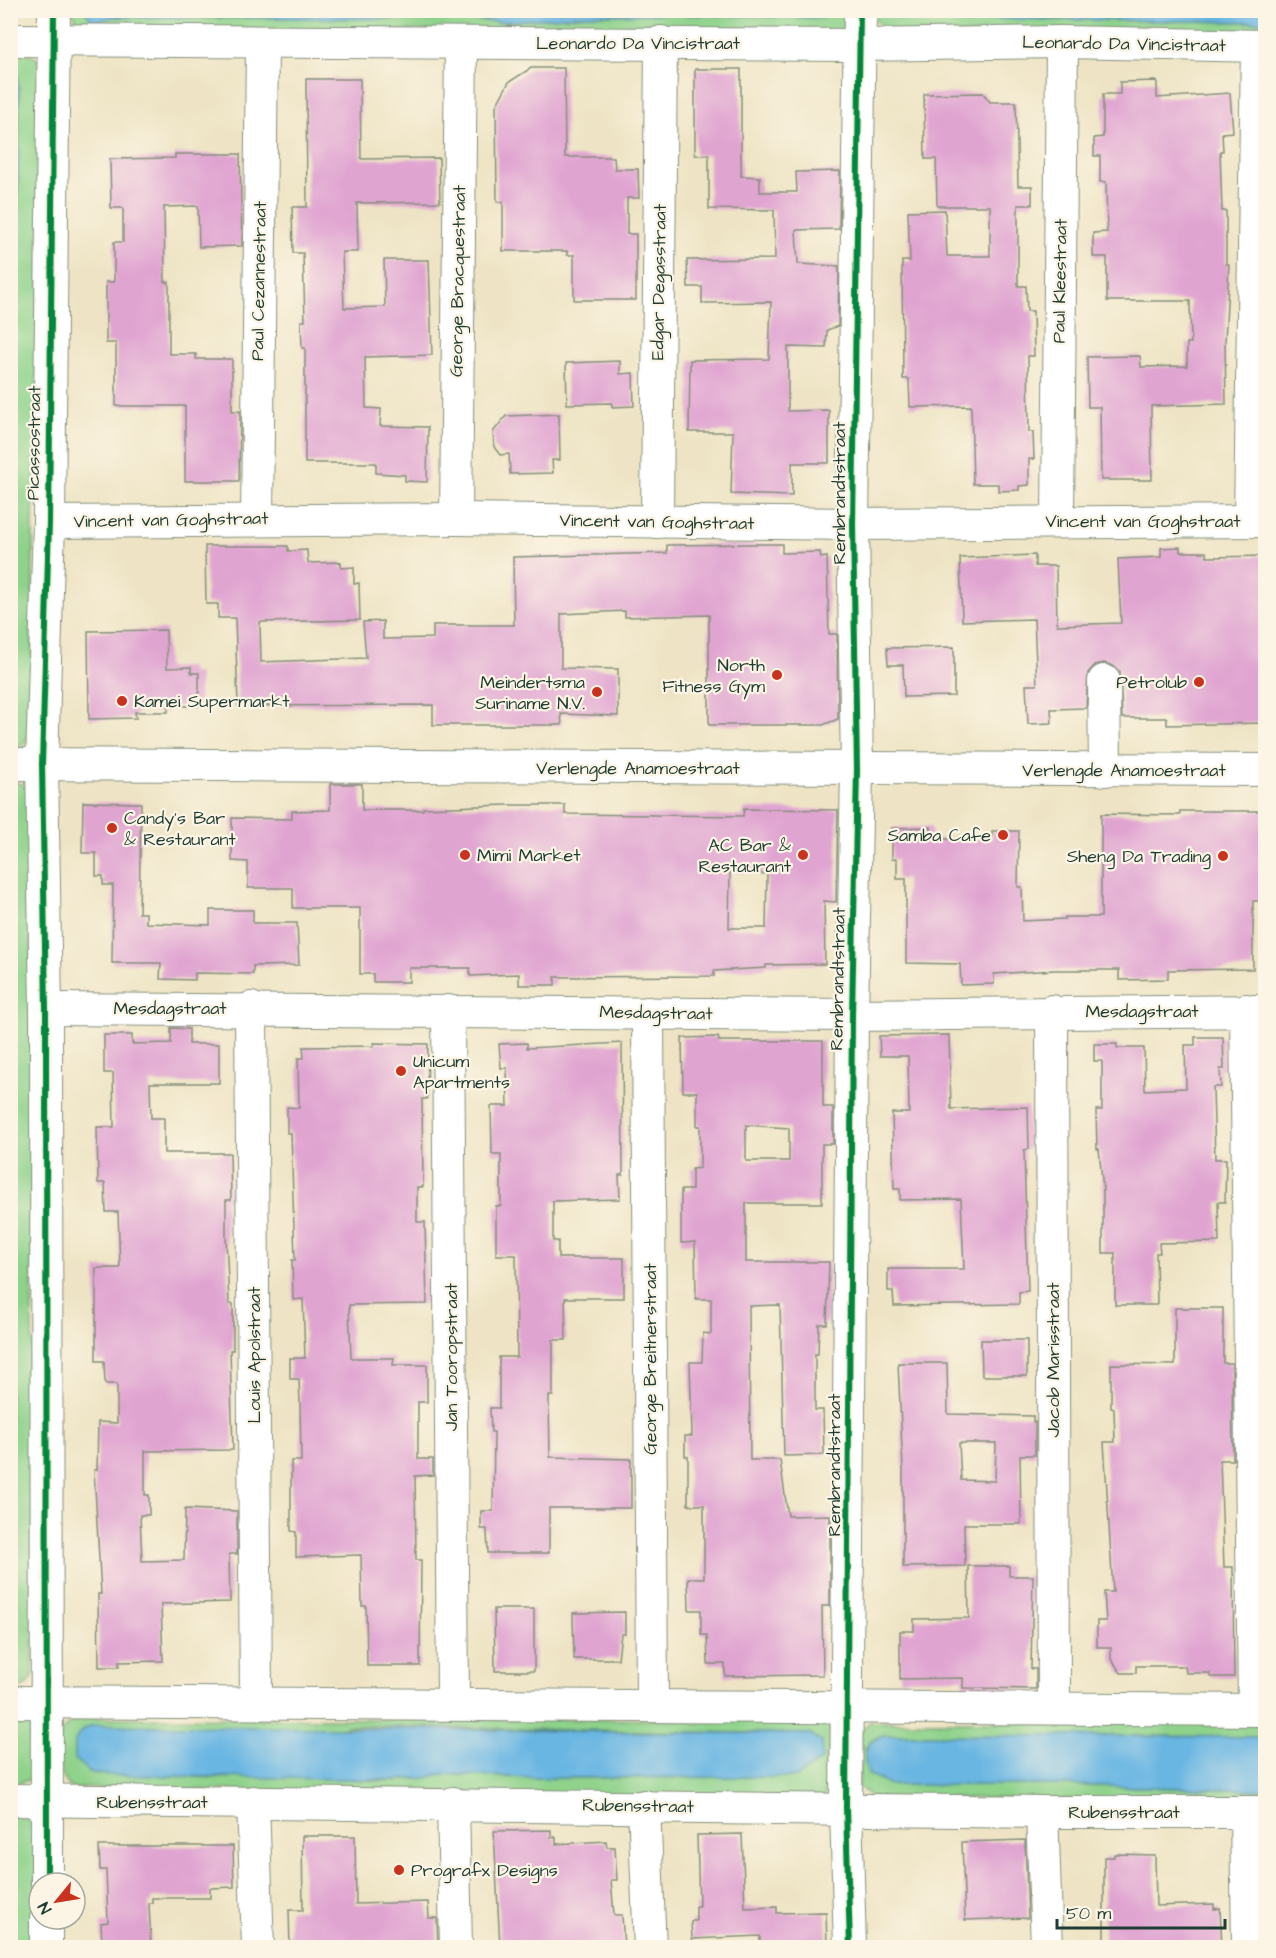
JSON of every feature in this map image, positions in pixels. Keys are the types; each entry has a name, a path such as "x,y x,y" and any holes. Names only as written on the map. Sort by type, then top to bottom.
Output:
{"street":[{"name":"Rembrandtstraat","path":"850,1947 846,1809 852,1015 857,770 853,524 860,10"},
{"name":"Leonardo Da Vincistraat","path":"10,40 54,26 262,44 661,42 860,45 1062,42 1261,46"},
{"name":"Picassostraat","path":"47,1871 46,1009 42,764 49,522 54,26"},
{"name":"Edgar Degasstraat","path":"657,522 661,42"},
{"name":"Paul Kleestraat","path":"1058,520 1062,42"},
{"name":"George Bracquestraat","path":"456,519 461,43"},
{"name":"Paul Cezannestraat","path":"257,519 262,44"},
{"path":"1258,520 1261,46"},
{"name":"Vincent van Goghstraat","path":"49,522 456,519 853,524 1058,520 1258,520"},
{"path":"1104,681 1106,770"},
{"name":"Verlengde Anamoestraat","path":"10,764 1266,771"},
{"name":"Mesdagstraat","path":"46,1009 251,1008 852,1015 1052,1011 1256,1011"},
{"name":"Louis Apolstraat","path":"251,1008 256,1702"},
{"name":"Jan Tooropstraat","path":"448,1011 453,1703"},
{"name":"Jacob Marisstraat","path":"1052,1011 1054,1708"},
{"path":"10,1702 652,1704 1260,1710 1256,1011"},
{"name":"George Breitnerstraat","path":"648,1013 652,1704"},
{"name":"Rubensstraat","path":"10,1800 453,1803 1042,1812 1256,1812"},
{"path":"253,1802 258,1947"},
{"path":"453,1803 456,1947"},
{"path":"644,1806 650,1947"},
{"path":"1042,1812 1047,1947"},
{"path":"1248,1947 1256,1812"},
{"path":"46,1931 46,1947"}],"green space":[{"path":"72,11 84,11 94,22 114,17 458,19 502,22 587,15 854,11 844,31 88,30 77,21"},
{"path":"873,11 889,11 900,18 1265,22 1265,37 893,33 876,21"},
{"path":"10,52 25,53 35,57 42,66 46,80 33,523 32,730 22,746 11,750 10,362 16,271 14,248 18,207 19,90 17,72 11,65"},
{"path":"10,779 26,786 31,800 33,1677 24,1687 10,1689"},
{"path":"11,1711 27,1718 33,1756 31,1779 11,1786 14,1742 11,1730"},
{"path":"77,1718 821,1720 831,1727 836,1779 822,1799 70,1788 61,1770 58,1748 62,1731","holes":["347,1726 810,1734 822,1742 797,1777 531,1778 441,1774 386,1781 292,1776 195,1777"]},
{"path":"870,1722 1265,1722 1265,1737 884,1735 872,1739 865,1749 1063,1785 1265,1790 1265,1802 871,1797 859,1787 858,1732"},
{"path":"10,1812 21,1812 33,1821 37,1839 37,1871 27,1871 27,1931 36,1931 36,1947 11,1947"}],"water":[{"path":"835,10 820,18 659,14 587,15 502,22 458,19 114,17 94,22 84,11"},
{"path":"1265,10 1265,22 900,18 889,11"},
{"path":"11,65 17,72 19,90 17,226 11,362"},
{"path":"94,1725 810,1734 822,1742 822,1759 797,1777 531,1778 441,1774 426,1778 395,1780 106,1775 89,1772 75,1759 75,1740 84,1729"},
{"path":"884,1735 1265,1737 1265,1790 1063,1785 890,1785 868,1774 865,1760 866,1750 872,1741"}],"building":[{"path":"531,68 564,68 565,157 614,157 615,169 638,169 639,198 627,198 627,234 636,234 636,300 574,300 574,255 567,255 567,251 503,251 503,202 497,202 496,106 509,82"},
{"path":"695,69 741,69 741,176 760,177 760,192 797,192 796,172 840,171 839,229 796,230 798,264 839,266 838,326 827,330 826,348 788,347 788,411 829,410 829,463 792,463 792,496 731,494 733,432 689,432 690,360 769,359 771,302 702,303 702,287 688,287 687,260 775,259 774,210 709,209 709,155 695,155"},
{"path":"306,79 360,79 361,159 439,158 440,202 357,203 358,252 342,252 344,308 385,307 384,260 429,260 432,355 365,357 366,408 381,409 380,426 428,427 427,482 405,481 405,475 376,473 376,463 305,463 305,348 302,348 301,321 305,321 303,253 293,253 292,207 307,207"},
{"path":"1157,81 1157,98 1230,93 1233,132 1222,133 1223,151 1220,151 1222,211 1226,211 1226,264 1229,264 1225,343 1226,404 1151,406 1152,480 1101,480 1100,407 1088,407 1087,357 1140,356 1141,367 1187,366 1187,343 1191,343 1190,301 1107,301 1107,257 1093,257 1093,233 1107,232 1106,182 1100,182 1100,156 1094,156 1094,138 1103,137 1103,94 1120,94 1120,82"},
{"path":"983,93 990,102 1016,102 1018,186 1032,186 1032,205 1018,205 1018,286 1026,286 1027,311 1033,311 1034,356 1028,356 1029,432 1033,432 1034,459 1029,459 1029,485 1019,486 1019,490 998,491 998,484 973,484 971,406 910,407 909,379 903,379 902,261 910,261 908,211 945,210 947,256 990,256 990,206 937,206 936,159 925,159 924,94"},
{"path":"175,154 240,154 242,246 199,247 198,206 164,207 165,282 169,282 169,354 196,354 196,359 232,359 232,411 240,411 239,481 185,481 185,406 116,406 116,343 106,343 106,282 114,282 114,242 123,242 123,208 111,208 110,159 175,158"},
{"path":"620,361 620,374 633,373 634,406 612,407 612,403 567,404 566,363"},
{"path":"559,414 560,460 552,460 553,473 510,474 509,454 500,455 494,447 493,432 506,416"},
{"path":"782,544 782,553 820,552 821,558 827,557 829,634 837,634 838,719 823,725 709,725 709,615 625,617 625,611 561,614 561,668 618,669 618,716 561,714 562,725 433,725 433,705 238,706 235,618 218,618 218,604 206,604 205,546 288,546 288,551 307,550 308,563 341,562 341,568 354,567 354,584 359,583 360,620 260,622 261,662 366,658 363,622 383,621 383,639 433,638 433,625 514,625 513,557 667,553 667,545"},
{"path":"1180,547 1180,552 1206,552 1207,557 1266,556 1266,723 1167,725 1167,718 1122,718 1120,672 1104,663 1095,665 1088,673 1086,708 1051,709 1052,723 1028,724 1026,685 1037,685 1034,619 962,621 960,558 1035,555 1035,566 1056,566 1057,625 1121,623 1118,559 1161,557 1161,548"},
{"path":"166,630 167,668 191,667 191,673 199,673 199,706 168,706 168,712 135,712 136,718 89,719 88,631"},
{"path":"954,647 954,696 904,697 903,665 888,665 887,648"},
{"path":"330,784 362,784 362,810 565,805 565,814 743,816 744,809 838,810 836,902 824,901 825,964 766,965 766,968 714,971 714,976 555,977 555,985 519,985 519,974 470,976 470,968 409,968 409,982 373,982 373,974 360,974 360,908 293,908 293,888 248,888 248,862 232,861 232,818 292,819 292,811 330,810","holes":["730,872 767,874 766,928 729,928"]},
{"path":"83,802 141,803 139,913 146,913 146,923 210,925 210,910 253,910 253,923 297,923 299,965 253,966 253,974 195,973 195,980 160,979 161,963 112,963 113,885 103,885 103,876 96,876 96,853 82,853"},
{"path":"1180,811 1266,811 1266,901 1253,901 1253,969 1168,970 1168,979 1119,980 1119,970 1055,970 994,974 994,984 961,985 960,964 906,963 906,879 897,879 897,859 892,859 892,828 931,827 932,839 992,839 992,831 1019,831 1018,887 1022,887 1023,921 1065,919 1065,917 1101,917 1101,814 1180,815"},
{"path":"171,1028 189,1029 189,1044 219,1044 219,1083 150,1083 151,1118 164,1118 164,1153 230,1153 231,1200 226,1200 226,1236 229,1304 233,1304 233,1350 230,1350 233,1450 145,1451 145,1495 149,1495 149,1515 140,1515 142,1561 184,1560 185,1509 237,1511 237,1554 229,1554 230,1602 161,1604 163,1661 119,1662 119,1667 99,1667 98,1594 101,1594 94,1470 97,1470 98,1422 117,1423 117,1384 105,1384 104,1361 96,1361 96,1268 120,1268 118,1212 106,1212 105,1183 98,1183 97,1127 114,1127 113,1073 104,1073 104,1035 132,1035 132,1044 171,1043"},
{"path":"949,1035 951,1109 1028,1107 1029,1149 1024,1150 1028,1291 1019,1292 1019,1304 894,1306 893,1291 888,1291 888,1269 964,1269 961,1199 900,1200 900,1189 894,1189 892,1113 909,1113 908,1056 880,1056 879,1036"},
{"path":"718,1037 719,1041 823,1041 823,1107 833,1107 833,1144 822,1144 822,1203 746,1203 746,1262 829,1262 827,1324 819,1324 818,1354 815,1354 815,1410 823,1410 824,1455 784,1456 780,1305 749,1306 750,1460 780,1460 788,1516 830,1515 830,1606 822,1606 823,1675 725,1676 725,1664 708,1664 707,1635 701,1635 701,1610 689,1610 688,1578 704,1578 704,1505 688,1505 688,1456 685,1456 685,1436 692,1436 690,1362 702,1362 703,1333 711,1334 711,1299 696,1299 695,1242 681,1243 681,1190 692,1190 692,1169 700,1168 697,1092 683,1092 682,1038","holes":["746,1125 789,1128 789,1161 746,1161"]},
{"path":"1195,1037 1223,1037 1224,1069 1220,1069 1221,1087 1213,1087 1215,1159 1226,1159 1225,1202 1218,1202 1219,1242 1159,1243 1160,1253 1156,1253 1157,1305 1115,1305 1115,1253 1103,1253 1103,1190 1099,1149 1097,1149 1096,1110 1102,1110 1102,1061 1094,1061 1094,1044 1117,1044 1117,1048 1144,1048 1145,1090 1186,1088 1185,1045 1195,1045"},
{"path":"374,1043 428,1044 427,1099 422,1099 423,1187 417,1187 417,1222 425,1222 427,1304 349,1305 351,1358 394,1358 393,1365 427,1365 427,1402 418,1402 418,1459 433,1459 433,1475 415,1476 416,1560 421,1560 420,1666 367,1666 366,1606 362,1606 361,1555 296,1557 296,1532 291,1531 291,1461 301,1461 299,1379 290,1379 290,1358 305,1358 303,1299 293,1300 292,1260 295,1260 291,1133 287,1133 287,1107 299,1108 298,1058 304,1058 303,1047 374,1046"},
{"path":"527,1043 527,1048 622,1043 623,1175 619,1175 620,1199 553,1201 553,1241 558,1241 558,1258 624,1258 624,1298 565,1298 566,1340 553,1340 553,1396 549,1396 550,1457 631,1459 631,1508 549,1508 549,1553 488,1553 487,1529 481,1529 481,1511 493,1511 494,1432 491,1432 490,1408 499,1408 499,1357 517,1357 516,1255 496,1255 496,1206 501,1206 501,1154 492,1154 491,1106 508,1106 507,1068 501,1068 499,1044"},
{"path":"1175,1308 1223,1308 1223,1363 1232,1363 1233,1460 1220,1460 1224,1567 1233,1567 1234,1677 1210,1677 1210,1673 1186,1673 1185,1666 1136,1666 1136,1673 1121,1673 1111,1659 1111,1647 1097,1647 1097,1621 1106,1621 1104,1592 1113,1592 1104,1442 1115,1442 1114,1409 1111,1408 1111,1364 1175,1365"},
{"path":"981,1340 1027,1340 1027,1376 982,1376"},
{"path":"898,1363 947,1363 948,1414 1033,1416 1035,1455 1020,1455 1021,1524 964,1524 965,1566 903,1567 903,1470","holes":["959,1443 996,1443 995,1481 961,1480"]},
{"path":"968,1566 1009,1566 1009,1576 1033,1576 1031,1669 1036,1669 1036,1689 963,1688 963,1678 900,1679 900,1631 914,1631 914,1619 969,1618"},
{"path":"494,1609 534,1609 534,1671 495,1671"},
{"path":"625,1612 625,1634 621,1634 618,1659 574,1659 573,1613"},
{"path":"551,1830 551,1837 556,1837 556,1844 606,1841 607,1847 615,1847 617,1880 611,1880 614,1915 622,1915 624,1947 500,1947 494,1831"},
{"path":"742,1834 745,1908 777,1907 777,1913 826,1912 827,1947 773,1947 772,1943 760,1943 760,1936 692,1939 691,1921 696,1921 696,1906 699,1906 697,1835"},
{"path":"302,1836 355,1836 356,1904 428,1902 429,1918 437,1918 438,1947 290,1947 289,1910 303,1910"},
{"path":"1025,1840 1028,1918 965,1920 962,1842"},
{"path":"99,1846 233,1846 234,1887 210,1888 210,1898 152,1898 152,1903 149,1903 151,1947 102,1947 101,1923 108,1922 106,1870 100,1870"},
{"path":"1114,1854 1155,1855 1156,1906 1214,1904 1214,1909 1220,1908 1222,1947 1104,1947 1104,1857 1114,1857"}],"cycle path":[{"path":"47,1871 46,1009 42,764 49,522 54,10"},
{"path":"850,1948 846,1808 852,1015 857,770 853,524 860,10"}],"place":[{"name":"North Fitness Gym","path":"777,675"},
{"name":"Petrolub","path":"1199,682"},
{"name":"Meindertsma Suriname N.V.","path":"597,692"},
{"name":"Kamei Supermarkt","path":"122,701"},
{"name":"Candy’s Bar & Restaurant","path":"112,828"},
{"name":"Samba Cafe","path":"1003,835"},
{"name":"Mimi Market","path":"465,855"},
{"name":"AC Bar & Restaurant","path":"803,855"},
{"name":"Sheng Da Trading","path":"1223,856"},
{"name":"Unicum Apartments","path":"401,1071"},
{"name":"Prografx Designs","path":"399,1870"}]}
